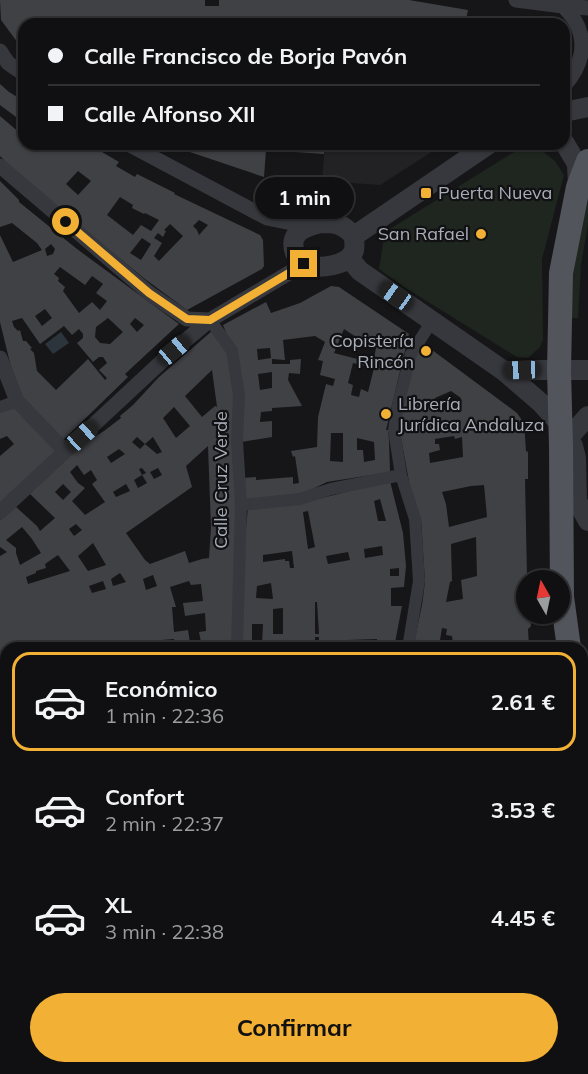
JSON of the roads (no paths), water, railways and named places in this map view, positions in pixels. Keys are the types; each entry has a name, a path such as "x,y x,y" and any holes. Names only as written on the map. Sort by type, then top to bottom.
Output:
{"main road":[{"path":"565,642 562,597 564,436 559,370 561,273 578,187 588,161"}],"street":[{"path":"516,0 588,8"},
{"path":"563,6 575,14 586,32 586,52 582,64 570,79"},
{"path":"0,51 8,63 18,70"},
{"path":"570,111 588,107"},
{"path":"139,150 267,218 293,243 296,256 304,264 321,267 337,265 349,258 354,250 354,236 346,227 334,223 306,226 267,218"},
{"path":"354,236 480,150"},
{"path":"569,150 577,164 578,187"},
{"path":"0,166 149,293 187,319 210,320"},
{"path":"293,243 297,234 306,226"},
{"path":"349,258 360,271 504,371 539,400 576,458 577,501 588,521"},
{"path":"0,512 174,350 210,320 304,264"},
{"name":"Calle Cruz Verde","path":"210,320 232,351 239,395 237,441 241,505 237,642"},
{"path":"409,642 419,581 415,519 401,475 394,430 411,354 432,321"},
{"path":"0,358 17,401 65,451"},
{"path":"504,371 588,370"},
{"path":"0,407 17,401"},
{"path":"564,436 588,416"},
{"path":"241,505 300,499 331,489 401,475"}],"place":[{"name":"Puerta Nueva","path":"426,193"},
{"name":"San Rafael","path":"481,234"},
{"name":"Copistería Rincón","path":"426,351"},
{"name":"Librería Jurídica Andaluza","path":"386,414"}]}
